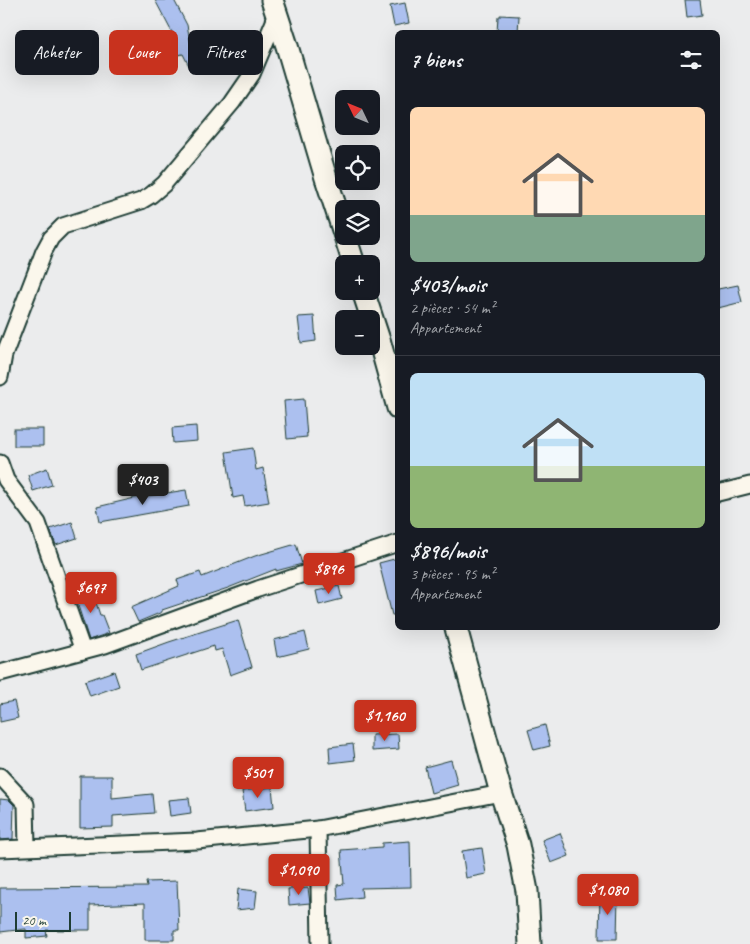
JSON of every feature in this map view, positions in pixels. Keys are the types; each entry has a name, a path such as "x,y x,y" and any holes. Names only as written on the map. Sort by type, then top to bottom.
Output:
{"street":[{"path":"274,8 335,206"},
{"path":"0,376 4,355 44,251 51,238 63,226 142,201 164,184 232,103 252,74 274,8"},
{"path":"366,300 395,397"},
{"path":"0,463 6,480 38,523 83,651"},
{"path":"720,492 750,485"},
{"path":"0,674 105,645 258,588 395,544"},
{"path":"457,630 501,793 518,845 527,891 530,944"},
{"path":"0,776 26,804 27,847"},
{"path":"0,848 197,841 318,829 501,793"},
{"path":"318,829 320,944"}],"building":[{"path":"155,0 174,0 187,25 188,64 183,54 178,55 178,30 171,30"},
{"path":"685,0 700,0 702,15 687,17"},
{"path":"405,3 409,23 394,26 390,6"},
{"path":"500,15 519,16 518,30 497,30 498,17"},
{"path":"738,285 742,302 720,308 720,289"},
{"path":"314,316 316,341 301,343 298,317"},
{"path":"304,399 307,437 287,439 284,401"},
{"path":"196,426 197,441 173,443 172,428"},
{"path":"14,429 43,429 43,446 14,446"},
{"path":"253,448 256,470 263,468 269,502 245,506 243,496 233,498 226,452"},
{"path":"47,468 52,485 33,491 28,475"},
{"path":"186,490 189,506 100,522 97,507 135,498"},
{"path":"72,522 77,538 56,545 50,529"},
{"path":"296,544 302,564 276,571 276,569 228,588 162,610 162,612 138,622 131,607 179,586 177,580 200,572 202,577 255,556"},
{"path":"395,559 395,615 392,615 379,563"},
{"path":"339,586 342,599 319,605 316,591"},
{"path":"91,587 100,615 102,615 109,633 89,640 74,593"},
{"path":"238,620 252,667 230,675 222,649 215,651 214,646 141,670 136,654"},
{"path":"305,632 309,649 277,657 274,640"},
{"path":"114,671 119,686 90,696 85,681"},
{"path":"14,701 18,718 0,722 0,704"},
{"path":"545,725 550,746 534,750 528,730"},
{"path":"398,734 399,749 372,751 372,735"},
{"path":"353,744 355,760 330,763 329,747"},
{"path":"451,760 458,785 431,793 425,767"},
{"path":"80,776 112,776 112,798 152,794 154,813 113,816 113,827 80,828"},
{"path":"272,787 274,807 245,811 242,791"},
{"path":"189,798 191,813 170,816 168,800"},
{"path":"0,799 9,800 14,805 13,839 0,840"},
{"path":"560,833 569,856 551,863 542,840"},
{"path":"410,841 411,887 361,888 362,897 338,900 337,885 344,884 341,850 382,847 382,843"},
{"path":"482,848 486,874 466,878 462,851"},
{"path":"177,881 179,930 174,930 174,940 145,940 145,903 90,905 90,930 46,930 47,936 26,938 26,929 0,932 0,888 147,887 146,882"},
{"path":"308,888 310,903 289,905 288,889"},
{"path":"238,889 257,891 255,908 236,910"},
{"path":"600,893 618,894 617,939 599,939"}]}
